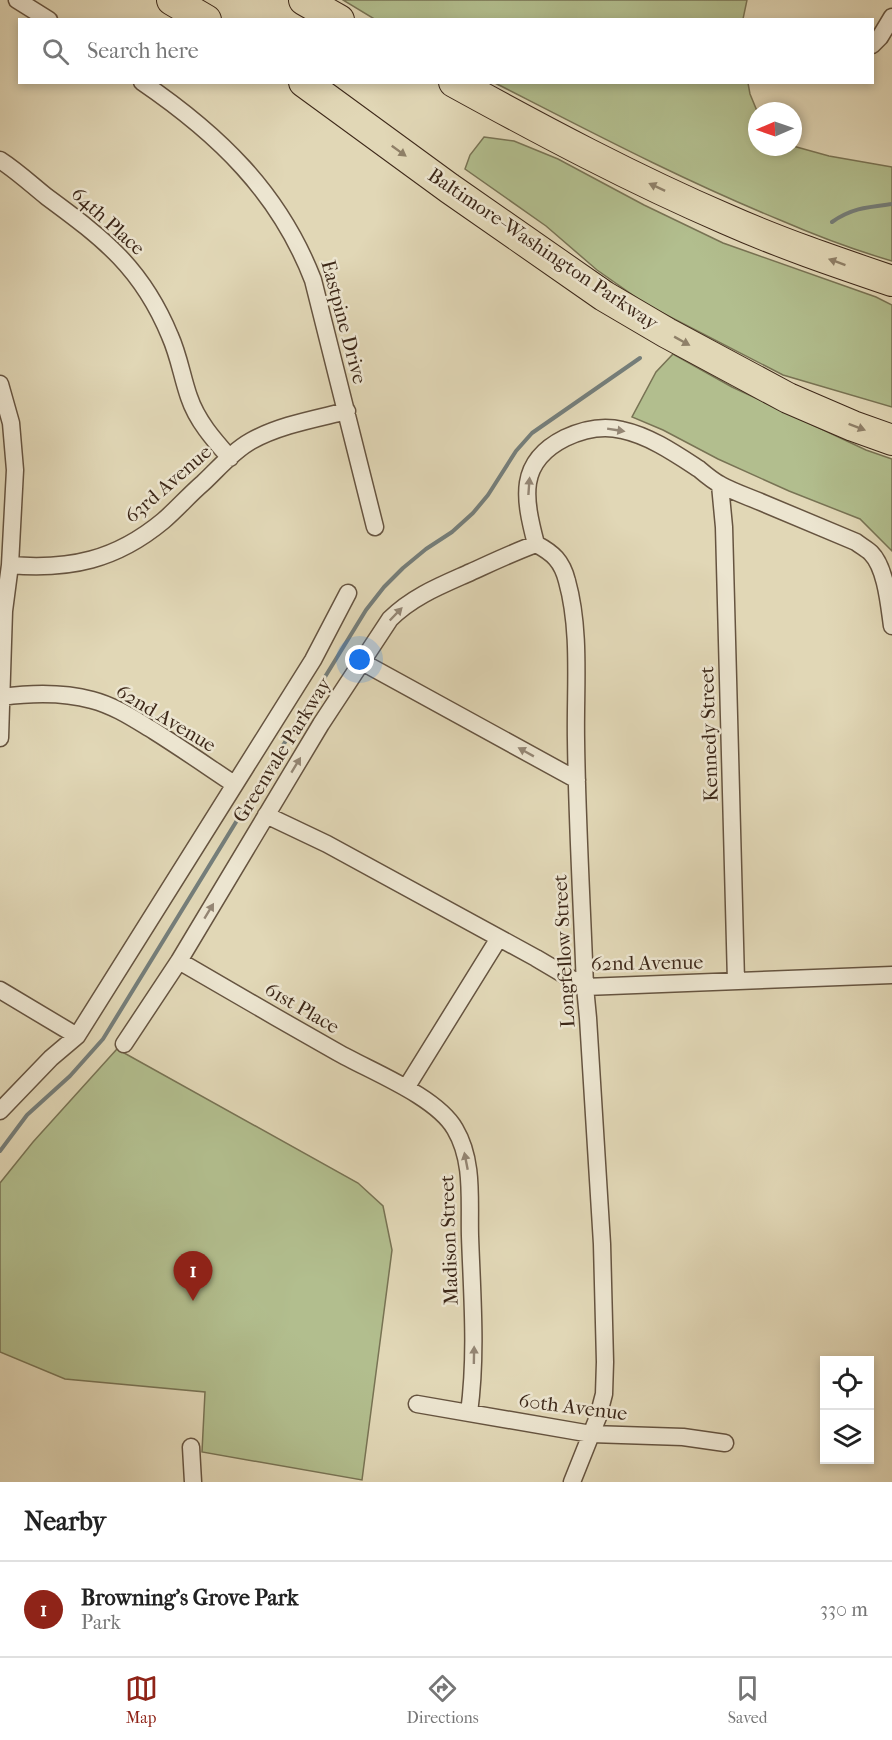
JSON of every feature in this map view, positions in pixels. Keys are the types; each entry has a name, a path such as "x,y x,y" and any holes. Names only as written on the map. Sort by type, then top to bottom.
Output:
{"highway":[{"path":"172,0 203,18"},
{"path":"304,0 336,18"},
{"name":"Baltimore-Washington Parkway","path":"307,84 459,195 604,296 667,333 788,398 892,440"},
{"path":"458,84 576,148 656,187 785,243 892,281"}],"street":[{"path":"17,0 46,18"},
{"path":"874,44 892,17"},
{"name":"Eastpine Drive","path":"145,84 177,106 212,135 250,174 273,205 303,253 313,280 375,527"},
{"name":"64th Place","path":"0,160 96,233 135,273 148,292 171,337 189,399 209,433 230,458"},
{"path":"0,384 11,423 15,470 10,565 4,611 0,738"},
{"name":"63rd Avenue","path":"10,565 36,567 84,562 121,550 164,520 250,442 274,431 347,411"},
{"path":"536,543 528,507 528,483 531,469 539,456 561,440 590,428 623,430 675,453 720,485 856,542 873,555 880,570 888,596 892,626"},
{"name":"Kennedy Street","path":"720,485 724,526 736,981"},
{"name":"Greenvale Parkway","path":"124,1044 179,961 321,724 390,619 415,598 536,543"},
{"name":"Longfellow Street","path":"536,543 551,551 558,560 567,580 572,609 577,689 577,780 585,987 602,1244 604,1394 598,1417 572,1482"},
{"name":"Greenvale Parkway","path":"0,1111 51,1058 77,1036 313,660 348,593"},
{"path":"362,662 577,780"},
{"name":"62nd Avenue","path":"2,697 33,693 94,701 133,718 234,784"},
{"name":"62nd Avenue","path":"266,815 327,844 585,987 892,975"},
{"path":"406,1088 500,938"},
{"name":"61st Place","path":"179,961 339,1053 406,1088"},
{"path":"0,990 77,1036"},
{"name":"Madison Street","path":"406,1088 424,1099 454,1127 466,1154 470,1182 474,1329 473,1382 469,1413"},
{"name":"60th Avenue","path":"417,1404 591,1434 684,1437 725,1443"},
{"path":"191,1447 193,1482"}],"green space":[{"path":"343,0 747,0 743,18 373,18"},
{"path":"497,84 748,84 753,102 748,102 748,156 802,156 802,148 829,156 892,167 892,261 822,237 707,188"},
{"path":"484,137 514,141 558,159 644,205 723,243 876,297 892,305 892,407 783,375 647,305 597,270 546,226 465,169 470,155"},
{"path":"673,354 732,387 866,450 892,459 892,551 860,519 789,491 632,417 656,372"},
{"path":"117,1049 358,1183 383,1206 392,1250 362,1480 202,1452 205,1392 65,1379 0,1352 0,1183 33,1142"}],"waterway":[{"path":"832,222 853,211 892,204"},
{"path":"0,1151 27,1115 70,1076 103,1039 366,610 384,587 403,568 452,532 473,513 488,495 516,451 532,433 640,358"}],"place":[{"name":"Browning's Grove Park","path":"193,1301"}]}
